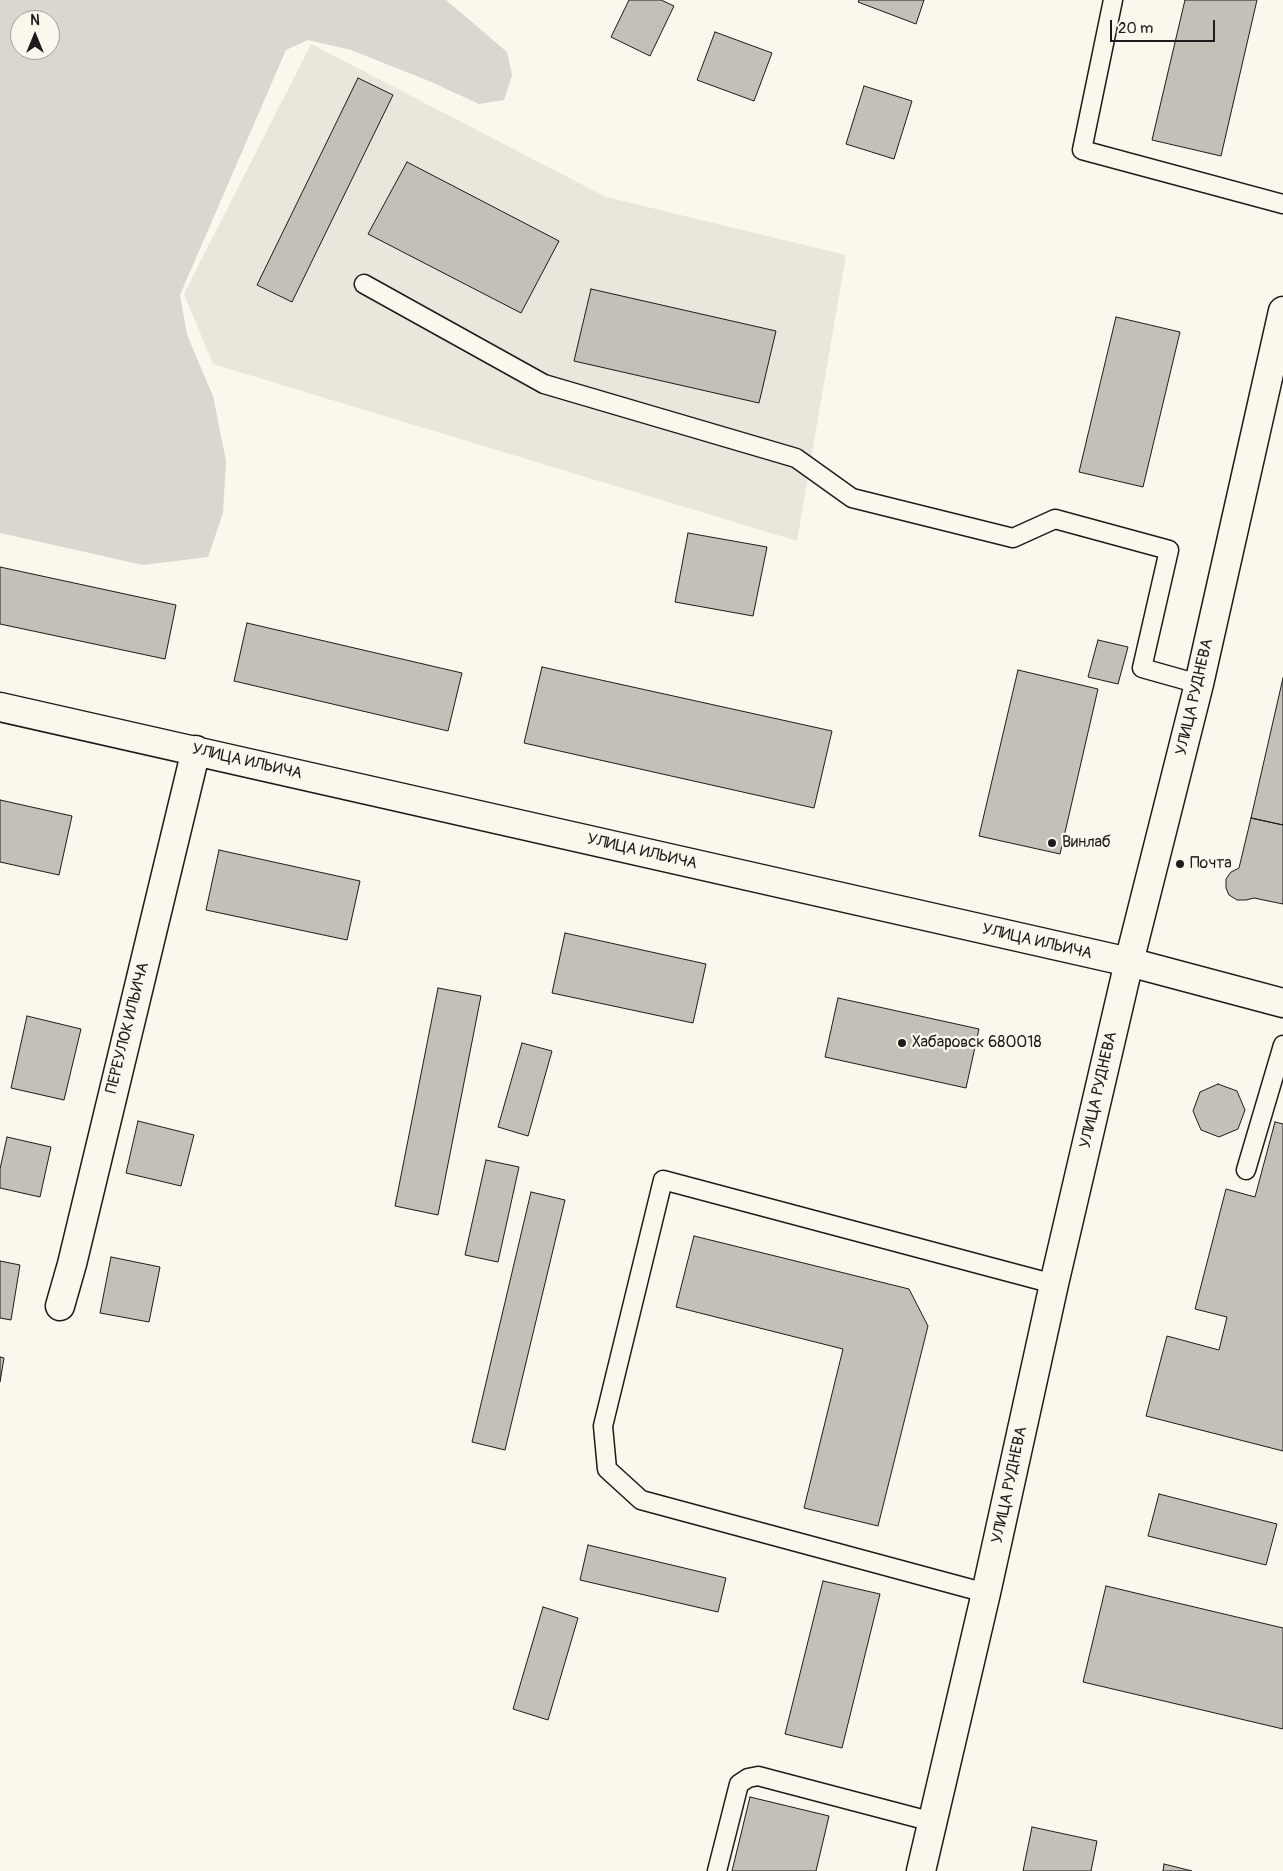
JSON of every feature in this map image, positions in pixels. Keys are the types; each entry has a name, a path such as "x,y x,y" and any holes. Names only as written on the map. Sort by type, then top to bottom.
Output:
{"street":[{"name":"УЛИЦА РУДНЕВА","path":"921,1871 986,1594 1054,1284 1129,962 1198,684 1283,311"},
{"name":"УЛИЦА ИЛЬИЧА","path":"0,707 1129,962 1283,1003"},
{"name":"ПЕРЕУЛОК ИЛЬИЧА","path":"60,1306 72,1264 196,750"}],"lane":[{"path":"1113,0 1082,150 1283,204"},
{"path":"364,284 544,384 796,458 852,498 1013,538 1055,519 1169,550 1142,668 1198,684"},
{"path":"1246,1170 1283,1045"},
{"path":"986,1594 641,1500 607,1469 603,1426 663,1180 1054,1284"},
{"path":"718,1871 739,1784 748,1778 758,1776 933,1822"}],"shaded area":[{"path":"0,0 446,0 507,52 512,75 504,100 479,104 429,81 351,50 308,40 286,50 180,295 187,335 213,396 226,461 223,513 208,557 143,565 0,533"},
{"path":"311,44 606,197 846,255 797,541 213,364 184,294"}],"building":[{"path":"629,0 661,0 674,6 650,56 611,37"},
{"path":"859,0 924,0 916,24 858,2"},
{"path":"1185,0 1257,0 1221,156 1152,140"},
{"path":"715,32 772,53 754,101 697,80"},
{"path":"358,78 393,95 292,302 257,285"},
{"path":"864,86 912,101 894,159 846,144"},
{"path":"407,162 559,241 521,313 368,234"},
{"path":"591,289 776,331 759,403 574,361"},
{"path":"1116,317 1180,332 1143,487 1079,472"},
{"path":"688,533 767,547 753,616 675,602"},
{"path":"0,567 176,605 165,659 0,624"},
{"path":"247,623 462,673 448,731 234,681"},
{"path":"1098,640 1128,647 1118,684 1088,677"},
{"path":"542,667 832,731 814,808 524,743"},
{"path":"1018,670 1098,689 1060,854 979,836"},
{"path":"1283,678 1283,825 1251,818"},
{"path":"0,800 72,816 59,875 0,862"},
{"path":"1251,818 1283,825 1283,904 1254,898 1237,900 1229,895 1226,888 1226,879 1231,872 1239,868"},
{"path":"219,850 360,881 347,940 206,910"},
{"path":"565,933 706,964 693,1023 552,993"},
{"path":"438,988 481,996 438,1215 395,1206"},
{"name":"Хабаровск 680018","path":"838,998 979,1029 966,1088 825,1057"},
{"path":"27,1016 81,1029 64,1100 11,1088"},
{"path":"522,1043 552,1051 528,1136 498,1127"},
{"path":"1218,1084 1237,1091 1245,1110 1238,1129 1219,1137 1201,1130 1193,1111 1200,1092"},
{"path":"138,1121 194,1135 181,1186 126,1173"},
{"path":"1275,1122 1283,1124 1283,1451 1146,1416 1167,1336 1219,1350 1227,1317 1195,1309 1226,1189 1255,1197"},
{"path":"7,1137 51,1147 40,1197 0,1188 0,1169"},
{"path":"486,1160 519,1167 498,1262 465,1255"},
{"path":"531,1192 565,1200 505,1450 472,1442"},
{"path":"694,1236 909,1289 928,1326 878,1526 804,1508 843,1349 676,1307"},
{"path":"111,1257 160,1267 149,1322 100,1313"},
{"path":"0,1261 20,1265 11,1320 0,1318"},
{"path":"0,1357 4,1358 0,1382"},
{"path":"1159,1494 1277,1524 1266,1565 1148,1536"},
{"path":"588,1545 726,1578 718,1612 580,1580"},
{"path":"823,1581 880,1594 842,1748 785,1734"},
{"path":"1106,1586 1283,1628 1283,1729 1083,1682"},
{"path":"543,1607 578,1618 548,1720 513,1709"},
{"path":"750,1797 829,1816 816,1871 732,1871"},
{"path":"1032,1827 1097,1841 1091,1871 1023,1871"},
{"path":"1164,1864 1192,1871 1163,1871"}],"place":[{"name":"Винлаб","path":"1052,843"},
{"name":"Почта","path":"1180,864"},
{"name":"Хабаровск 680018","path":"902,1043"}]}
